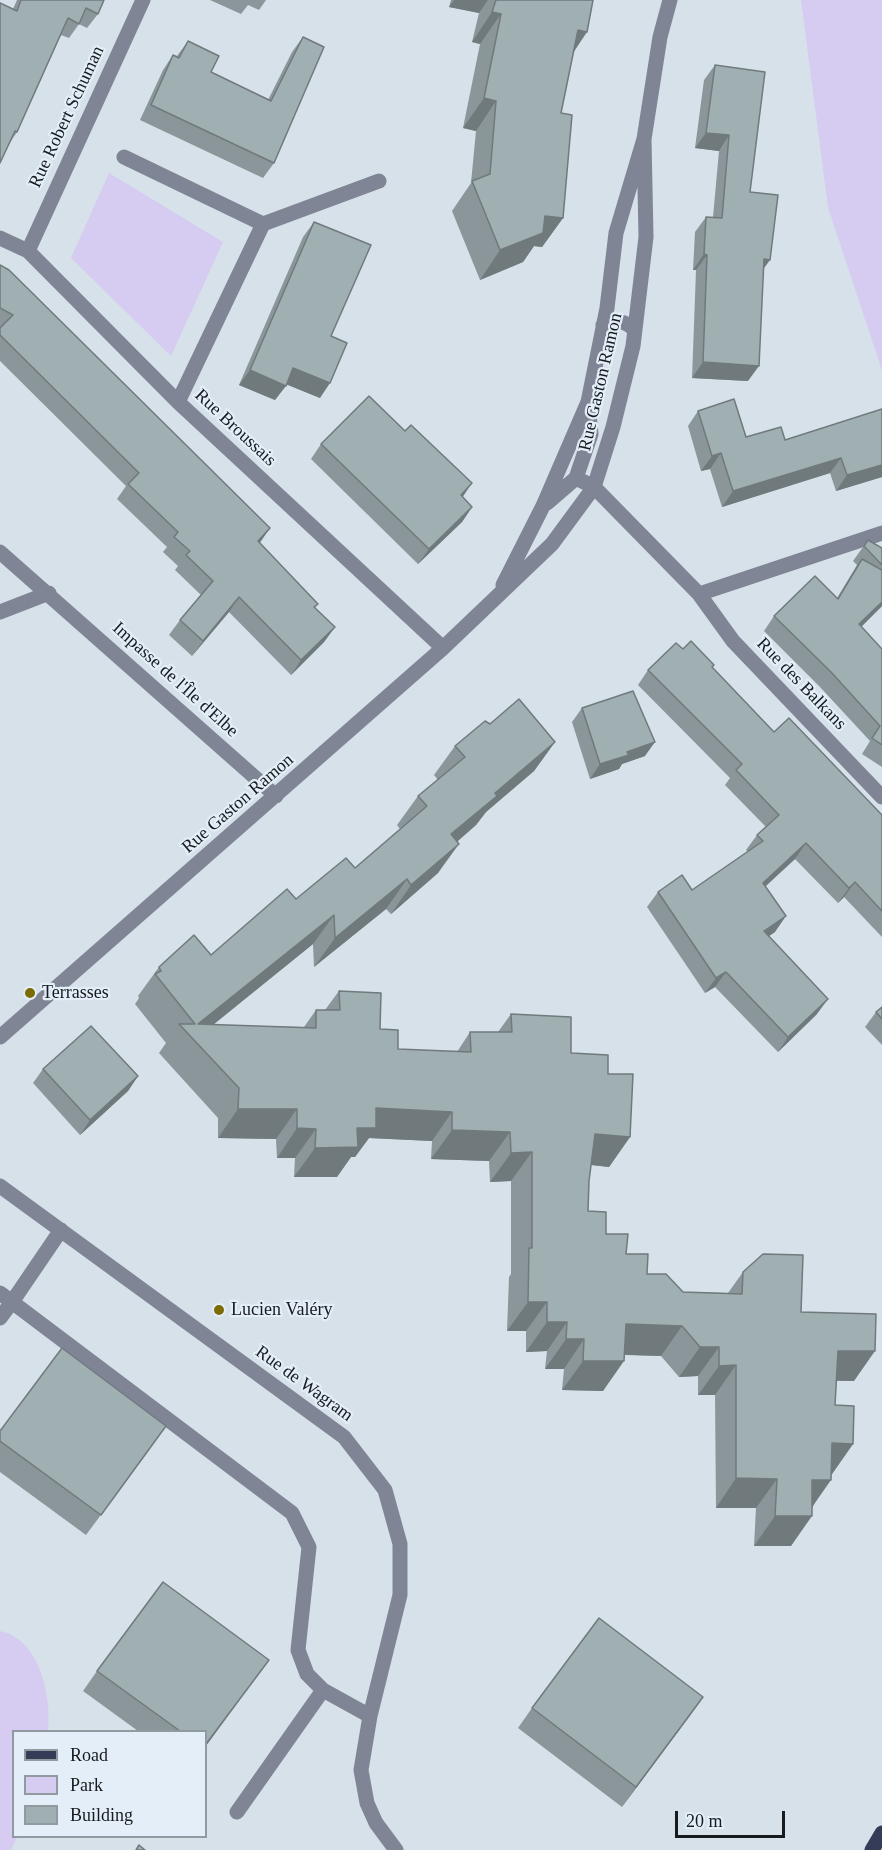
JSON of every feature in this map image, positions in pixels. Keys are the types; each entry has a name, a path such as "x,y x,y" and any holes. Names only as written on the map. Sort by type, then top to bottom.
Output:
{"main road":[{"path":"872,1850 882,1833"}],"street":[{"name":"Rue Robert Schuman","path":"28,251 143,0"},
{"name":"Rue Gaston Ramon","path":"498,596 543,506 588,402 603,325 616,233 644,140 660,37 670,0"},
{"name":"Rue Gaston Ramon","path":"0,1037 444,648 552,544 594,487 613,427 633,346 646,237 644,140"},
{"path":"124,157 263,224"},
{"path":"178,402 263,224 379,182"},
{"name":"Rue Broussais","path":"0,238 28,251 178,402 444,648"},
{"path":"603,325 622,321 635,330"},
{"path":"543,506 576,478 591,434 588,402"},
{"name":"Rue des Balkans","path":"576,478 594,487 699,594 733,641 882,797"},
{"path":"699,594 882,533"},
{"name":"Impasse de l'Île d'Elbe","path":"0,552 276,796"},
{"path":"0,612 49,593"},
{"name":"Rue de Wagram","path":"0,1186 344,1437 385,1490 400,1544 400,1595 370,1716 362,1770 367,1803 376,1823 396,1850"},
{"path":"0,1318 6,1297 61,1230"},
{"path":"6,1297 292,1513 309,1548 298,1650 308,1674 323,1690 370,1716"},
{"path":"237,1812 323,1690"}],"green space":[{"path":"801,0 882,0 882,371 828,207"},
{"path":"109,173 223,242 171,356 71,258"},
{"path":"0,1631 14,1636 34,1657 45,1687 49,1717 48,1730 12,1730 12,1838 17,1838 11,1850 0,1850"}],"building":[{"path":"21,0 104,0 98,14 86,8 79,24 68,18 17,132 15,131 0,163 0,3 17,11"},
{"path":"496,0 593,0 587,32 578,30 561,113 572,115 563,218 545,216 543,233 500,250 472,181 490,174 496,101 484,98 501,14 492,12"},
{"path":"303,37 324,47 274,163 151,105 173,55 179,58 188,41 219,56 211,72 271,101"},
{"path":"715,65 765,72 750,192 778,195 770,260 764,259 759,366 703,362 706,217 722,218 729,135 706,133"},
{"path":"314,222 371,245 331,336 347,343 330,383 293,368 286,386 250,370"},
{"path":"0,265 9,270 270,528 258,541 318,604 314,607 335,627 301,660 239,597 203,641 180,620 213,581 186,555 190,551 174,537 178,532 128,484 139,473 0,335 0,328 13,315 0,308"},
{"path":"369,396 405,431 411,425 472,483 461,495 472,507 429,549 321,444"},
{"path":"734,399 746,437 781,427 785,440 882,409 882,465 847,475 841,458 733,491 721,453 712,456 698,411"},
{"path":"868,540 882,548 882,565 864,546"},
{"path":"862,559 882,570 882,602 859,624 882,649 882,745 872,738 880,726 831,672 774,616 815,576 838,599"},
{"path":"691,641 714,665 712,667 774,732 789,718 882,815 882,911 855,882 849,888 806,843 763,883 786,916 764,931 828,999 788,1037 726,972 716,978 658,892 682,875 692,890 763,841 757,835 779,815 736,770 742,764 648,670 676,643 683,649"},
{"path":"633,691 655,742 627,752 629,755 600,764 582,708"},
{"path":"519,699 555,742 495,793 497,796 451,834 459,844 411,885 407,879 335,938 334,915 198,1024 316,1028 316,1010 340,1010 339,991 381,993 380,1029 398,1030 398,1049 471,1052 470,1032 512,1032 511,1014 571,1017 571,1053 608,1055 608,1074 633,1074 630,1137 595,1134 589,1181 588,1211 606,1212 606,1234 628,1234 626,1254 648,1254 647,1274 666,1274 683,1292 742,1294 743,1272 763,1254 803,1255 801,1312 876,1314 875,1351 838,1351 835,1405 854,1406 853,1444 832,1443 831,1480 812,1480 812,1516 775,1516 777,1479 736,1478 736,1365 719,1366 719,1347 700,1347 682,1326 626,1324 624,1361 583,1361 584,1339 566,1339 567,1322 547,1322 547,1302 528,1302 529,1248 532,1248 532,1152 511,1153 510,1132 452,1130 452,1112 376,1108 376,1128 357,1128 358,1147 315,1148 316,1129 297,1128 297,1109 238,1109 239,1088 179,1024 195,1024 155,974 161,971 159,967 194,935 211,955 287,889 296,899 346,858 355,868 427,806 418,796 465,757 455,746 485,721 490,724"},
{"path":"882,1007 882,1019 876,1012"},
{"path":"91,1026 138,1076 90,1120 43,1069"},
{"path":"62,1348 166,1426 101,1515 0,1441 0,1431"},
{"path":"163,1582 269,1660 207,1743 207,1730 179,1730 97,1671"},
{"path":"599,1618 703,1697 636,1787 532,1708"}],"place":[{"name":"Terrasses","path":"30,993"},
{"name":"Lucien Valéry","path":"219,1310"}]}
